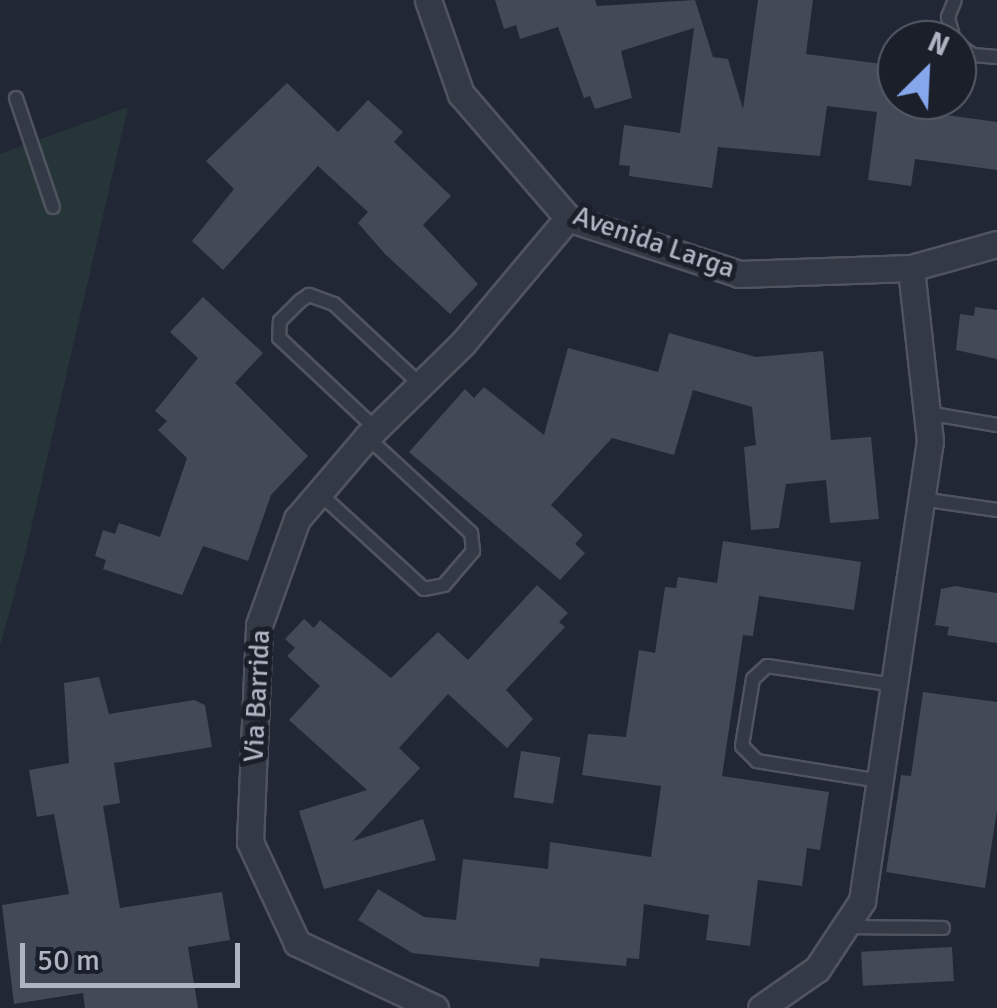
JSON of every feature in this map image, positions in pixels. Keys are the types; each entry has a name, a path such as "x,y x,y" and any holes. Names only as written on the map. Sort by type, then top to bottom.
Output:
{"street":[{"name":"Avenida Larga","path":"428,0 461,94 568,218 740,274 910,268 997,244"},
{"name":"Via Barrida","path":"435,1008 297,943 250,842 259,625 297,519 568,218"},
{"path":"761,1008 817,969 862,901 930,440 910,268"}],"lane":[{"path":"16,98 53,208"},
{"path":"318,492 424,589 444,585 473,551 472,533 279,338 277,328 309,295 324,298 420,384"},
{"path":"926,412 997,426"},
{"path":"921,499 997,510"},
{"path":"880,781 757,762 742,746 753,679 767,666 894,685"},
{"path":"846,927 944,928"}],"shaded area":[{"path":"128,107 23,563 0,646 0,154"}],"building":[{"path":"495,0 595,0 597,6 695,0 713,57 728,59 743,109 758,0 813,0 806,54 877,63 877,112 827,106 820,156 718,147 712,188 629,176 630,166 619,165 624,125 680,133 694,28 621,51 632,98 595,109 590,96 584,98 558,27 520,39 516,25 504,29"},
{"path":"287,83 338,132 368,100 403,132 394,142 451,196 423,225 478,284 450,314 385,254 358,223 368,212 318,166 223,270 192,241 234,189 206,161"},
{"path":"877,112 877,120 997,122 997,170 915,159 911,186 868,180"},
{"path":"203,297 263,353 235,383 308,456 271,495 248,561 203,546 182,595 103,569 106,560 95,556 103,530 115,534 119,523 160,537 187,458 158,430 167,421 155,411 198,358 170,332"},
{"path":"975,307 997,310 997,359 956,350 960,314 974,316"},
{"path":"669,333 756,357 823,351 831,440 871,437 879,519 830,523 826,480 786,484 779,528 751,530 744,447 756,445 752,407 693,390 674,455 612,438 551,505 583,535 575,544 585,553 560,580 409,452 465,389 474,398 484,387 544,435 568,348 658,372"},
{"path":"723,541 861,562 854,610 759,596 753,636 743,635 722,776 829,792 820,850 807,848 802,886 758,880 750,946 706,940 709,915 644,904 639,959 627,958 626,966 540,958 539,967 412,953 358,920 378,889 424,917 456,920 463,859 548,869 550,842 651,857 661,786 582,775 588,734 626,737 639,650 655,653 665,587 676,588 678,577 717,583"},
{"path":"537,585 568,613 559,622 565,627 506,690 533,719 507,748 448,694 399,748 420,768 353,841 423,819 436,860 324,889 299,811 367,790 289,720 320,686 287,656 295,648 285,639 304,619 314,628 320,620 391,678 438,632 468,660"},
{"path":"955,586 997,593 997,643 947,635 949,627 935,625 941,589"},
{"path":"99,677 109,714 194,700 205,705 212,747 114,763 120,803 103,806 120,908 222,892 230,940 188,947 198,1008 85,1008 83,993 14,1004 2,905 69,894 54,814 37,817 29,770 69,763 64,683"},
{"path":"923,692 997,702 997,810 985,888 886,872 901,775 911,776"},
{"path":"521,751 561,757 553,804 514,797"},
{"path":"952,947 954,981 863,986 861,952"}]}
